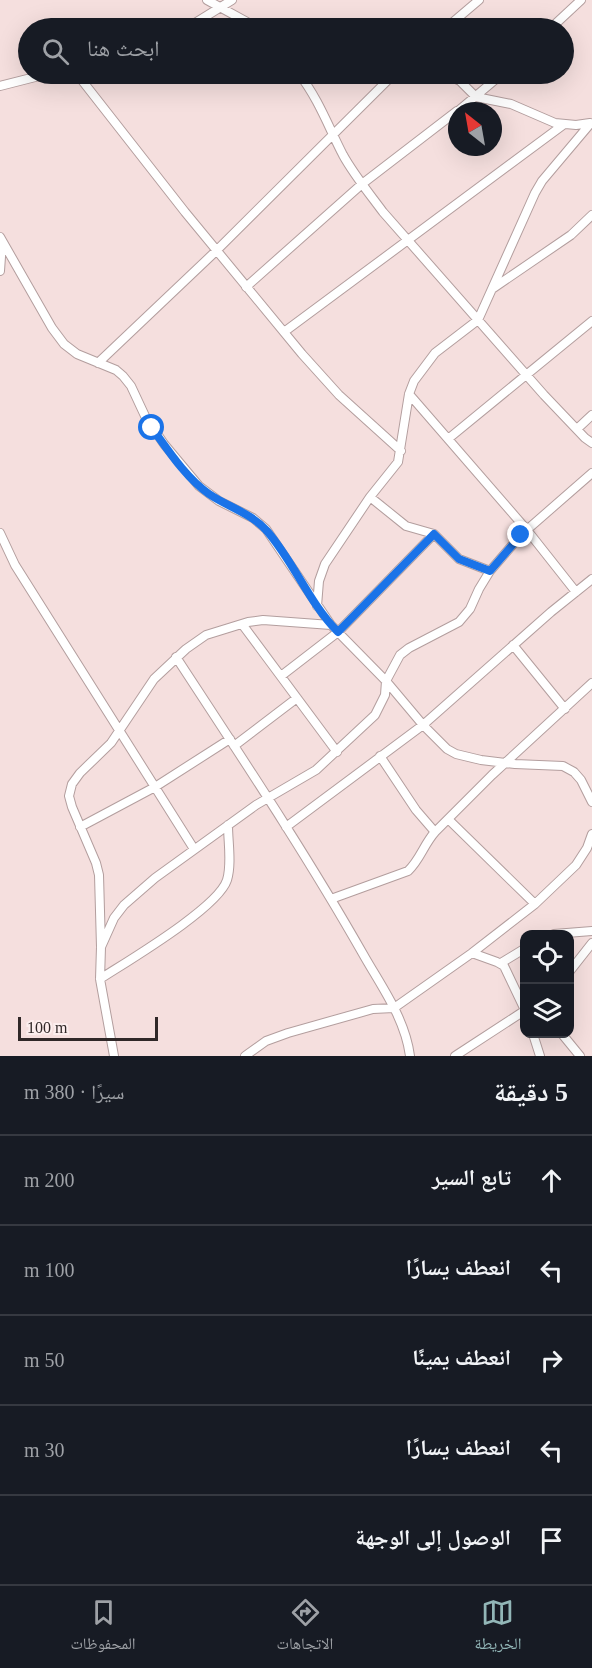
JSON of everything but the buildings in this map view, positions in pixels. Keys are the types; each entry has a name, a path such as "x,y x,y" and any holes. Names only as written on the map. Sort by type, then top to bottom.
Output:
{"street":[{"path":"207,0 239,18"},
{"path":"204,18 232,0"},
{"path":"458,18 479,0"},
{"path":"562,18 581,0"},
{"path":"0,86 18,81"},
{"path":"85,84 284,332 339,395 401,451"},
{"path":"306,84 362,184 408,241 526,375 592,443"},
{"path":"98,363 384,84"},
{"path":"463,84 476,97 511,104 540,118 563,125 591,123"},
{"path":"469,102 491,84"},
{"path":"246,287 362,184 448,118"},
{"path":"317,606 319,581 325,564 370,497 394,467 401,451 409,394 425,364 435,353 478,320 539,187 591,123"},
{"path":"284,332 563,125"},
{"path":"492,289 571,235 592,215"},
{"path":"0,271 1,238"},
{"path":"1,238 56,335 77,354 116,370 123,376 131,386 145,416 164,444 199,486 219,501 253,518 266,529 331,626 386,681 423,725 452,752 481,760 568,768 581,780 592,802"},
{"path":"448,440 592,321"},
{"path":"409,394 527,530 576,592"},
{"path":"577,429 592,415"},
{"path":"101,946 114,918 124,905 155,878 268,798 316,770 375,716 383,701 386,681 400,655 459,622 470,609 490,571 527,530 592,472"},
{"path":"370,497 405,526 434,534 459,559 490,571"},
{"path":"0,533 15,565 194,849"},
{"path":"281,676 338,632 434,534"},
{"path":"286,827 423,725 592,579"},
{"path":"114,1056 100,979 99,875 69,796 72,784 120,730 154,679 176,657 206,635 263,620 331,626"},
{"path":"242,624 337,752"},
{"path":"513,645 565,709"},
{"path":"176,657 331,899 394,1008 406,1037 410,1056"},
{"path":"331,899 408,871 435,832 592,684"},
{"path":"80,827 232,743 297,698"},
{"path":"381,756 416,810 435,832"},
{"path":"448,819 535,904"},
{"path":"100,979 177,929 219,894 226,882 228,872 228,825"},
{"path":"245,1056 266,1041 288,1033 373,1009 394,1008 472,953 535,904 576,865 587,848 592,834"},
{"path":"574,932 592,931"},
{"path":"574,966 592,944"},
{"path":"501,963 520,952"},
{"path":"472,953 501,963 507,970 520,998"},
{"path":"455,1056 520,1012"},
{"path":"534,1038 540,1056"},
{"path":"565,1038 580,1056"}],"route":[{"path":"152,428 199,486 219,501 253,518 266,529 317,606 338,632 434,534 459,559 490,571 521,535"}]}
